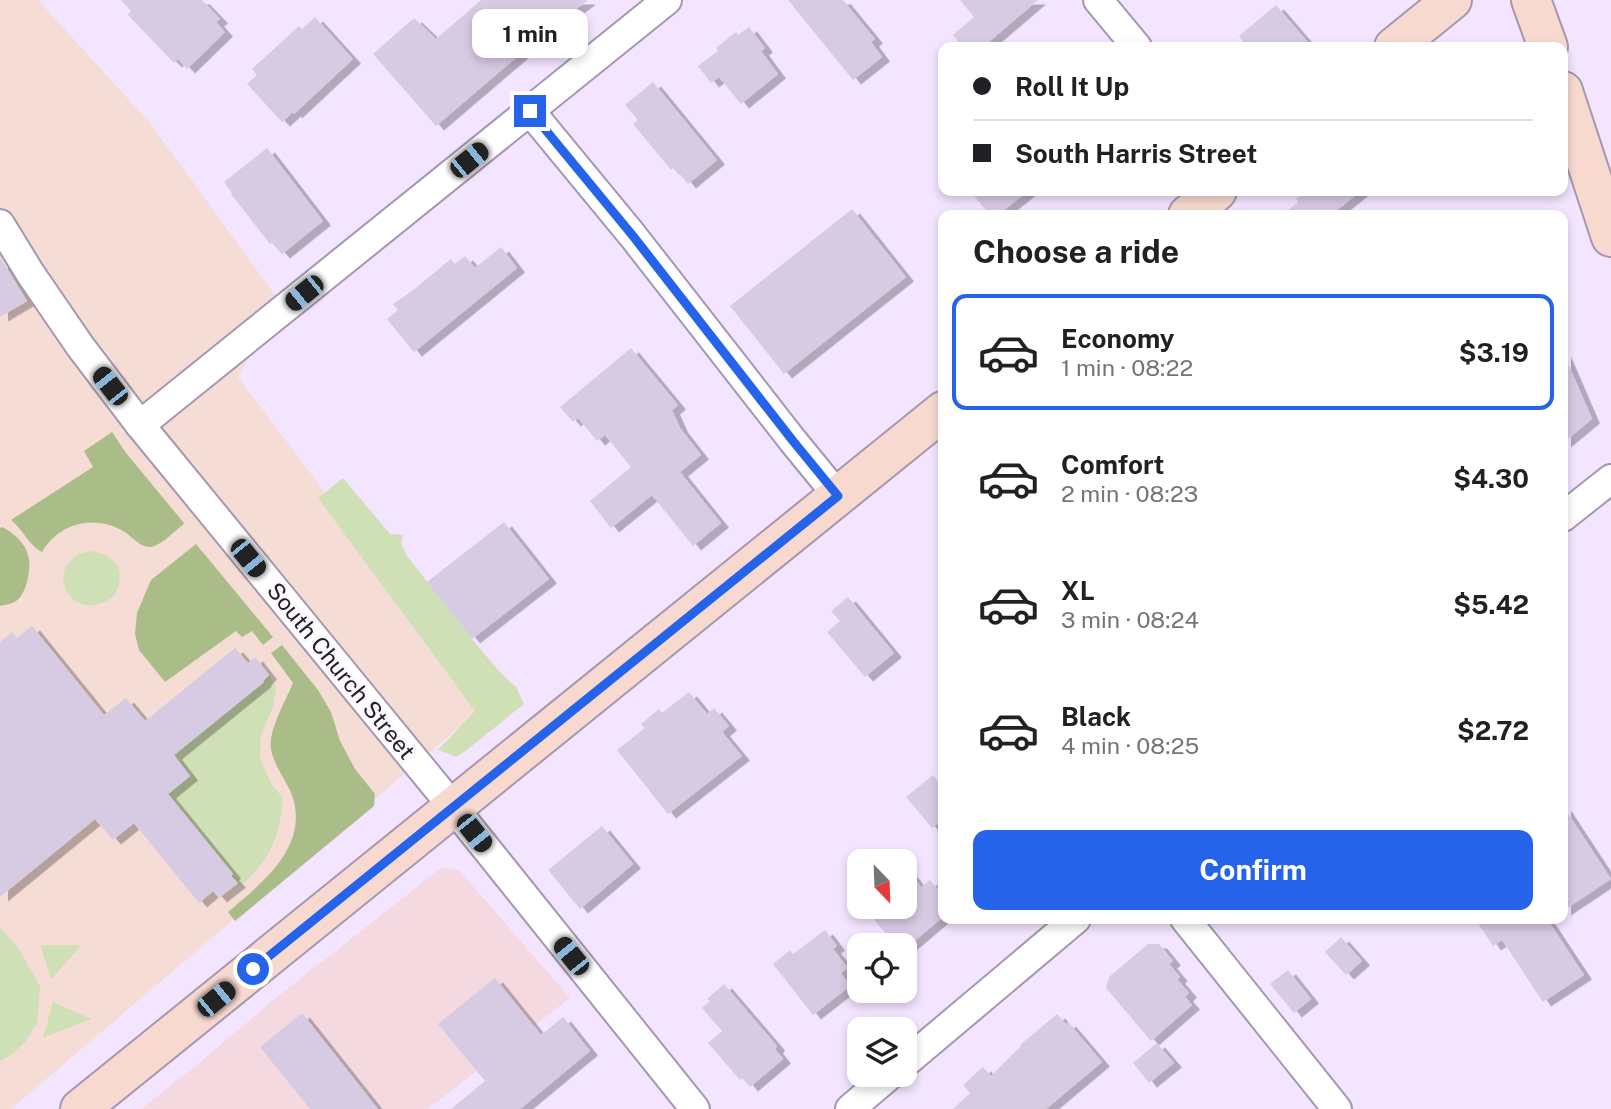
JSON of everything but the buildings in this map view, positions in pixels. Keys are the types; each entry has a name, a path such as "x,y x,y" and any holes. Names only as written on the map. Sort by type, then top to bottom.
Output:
{"main road":[{"path":"1400,42 1452,0"},
{"path":"1531,0 1546,42"},
{"path":"1568,106 1611,237"},
{"path":"1194,210 1211,196"},
{"path":"80,1109 938,415"}],"street":[{"path":"140,425 667,0"},
{"path":"1098,0 1133,42"},
{"path":"530,111 633,236 838,496"},
{"name":"South Church Street","path":"0,225 80,346 140,425 453,807 695,1109"},
{"path":"1568,513 1611,479"},
{"path":"917,1053 1070,924"},
{"path":"1189,924 1337,1109"},
{"path":"850,1109 876,1087"}],"shaded area":[{"path":"0,0 38,0 150,123 280,302 238,377 397,588 491,700 11,1109 0,1109"},
{"path":"441,868 459,870 570,998 428,1109 141,1109 277,997"}],"green space":[{"path":"112,432 183,525 164,541 147,547 112,526 100,523 78,524 58,534 42,552 11,520 93,467 84,451"},
{"path":"343,478 390,534 403,535 401,543 407,556 472,639 516,687 524,704 456,757 438,750 475,711 318,498"},
{"path":"0,528 21,542 28,555 29,566 28,580 20,597 12,603 0,606"},
{"path":"196,544 273,637 263,645 252,631 242,637 236,631 165,682 139,650 135,634 137,613 151,580"},
{"path":"89,551 103,554 114,561 120,579 111,598 91,605 79,603 70,596 65,587 64,576 67,566 75,557"},
{"path":"282,645 318,690 331,712 340,741 355,769 375,794 374,806 235,921 228,912 267,877 288,849 294,833 296,816 293,798 271,749 272,733 293,683 271,653"},
{"path":"269,675 276,687 273,707 261,735 260,759 272,785 283,798 282,811 272,847 259,867 240,886 168,794 190,776 174,755 264,682"},
{"path":"0,928 17,946 40,986 37,1023 25,1042 0,1061"},
{"path":"40,945 82,945 51,979"},
{"path":"53,1002 91,1019 43,1038"}],"route":[{"path":"253,969 838,496 633,236 530,111"}]}
